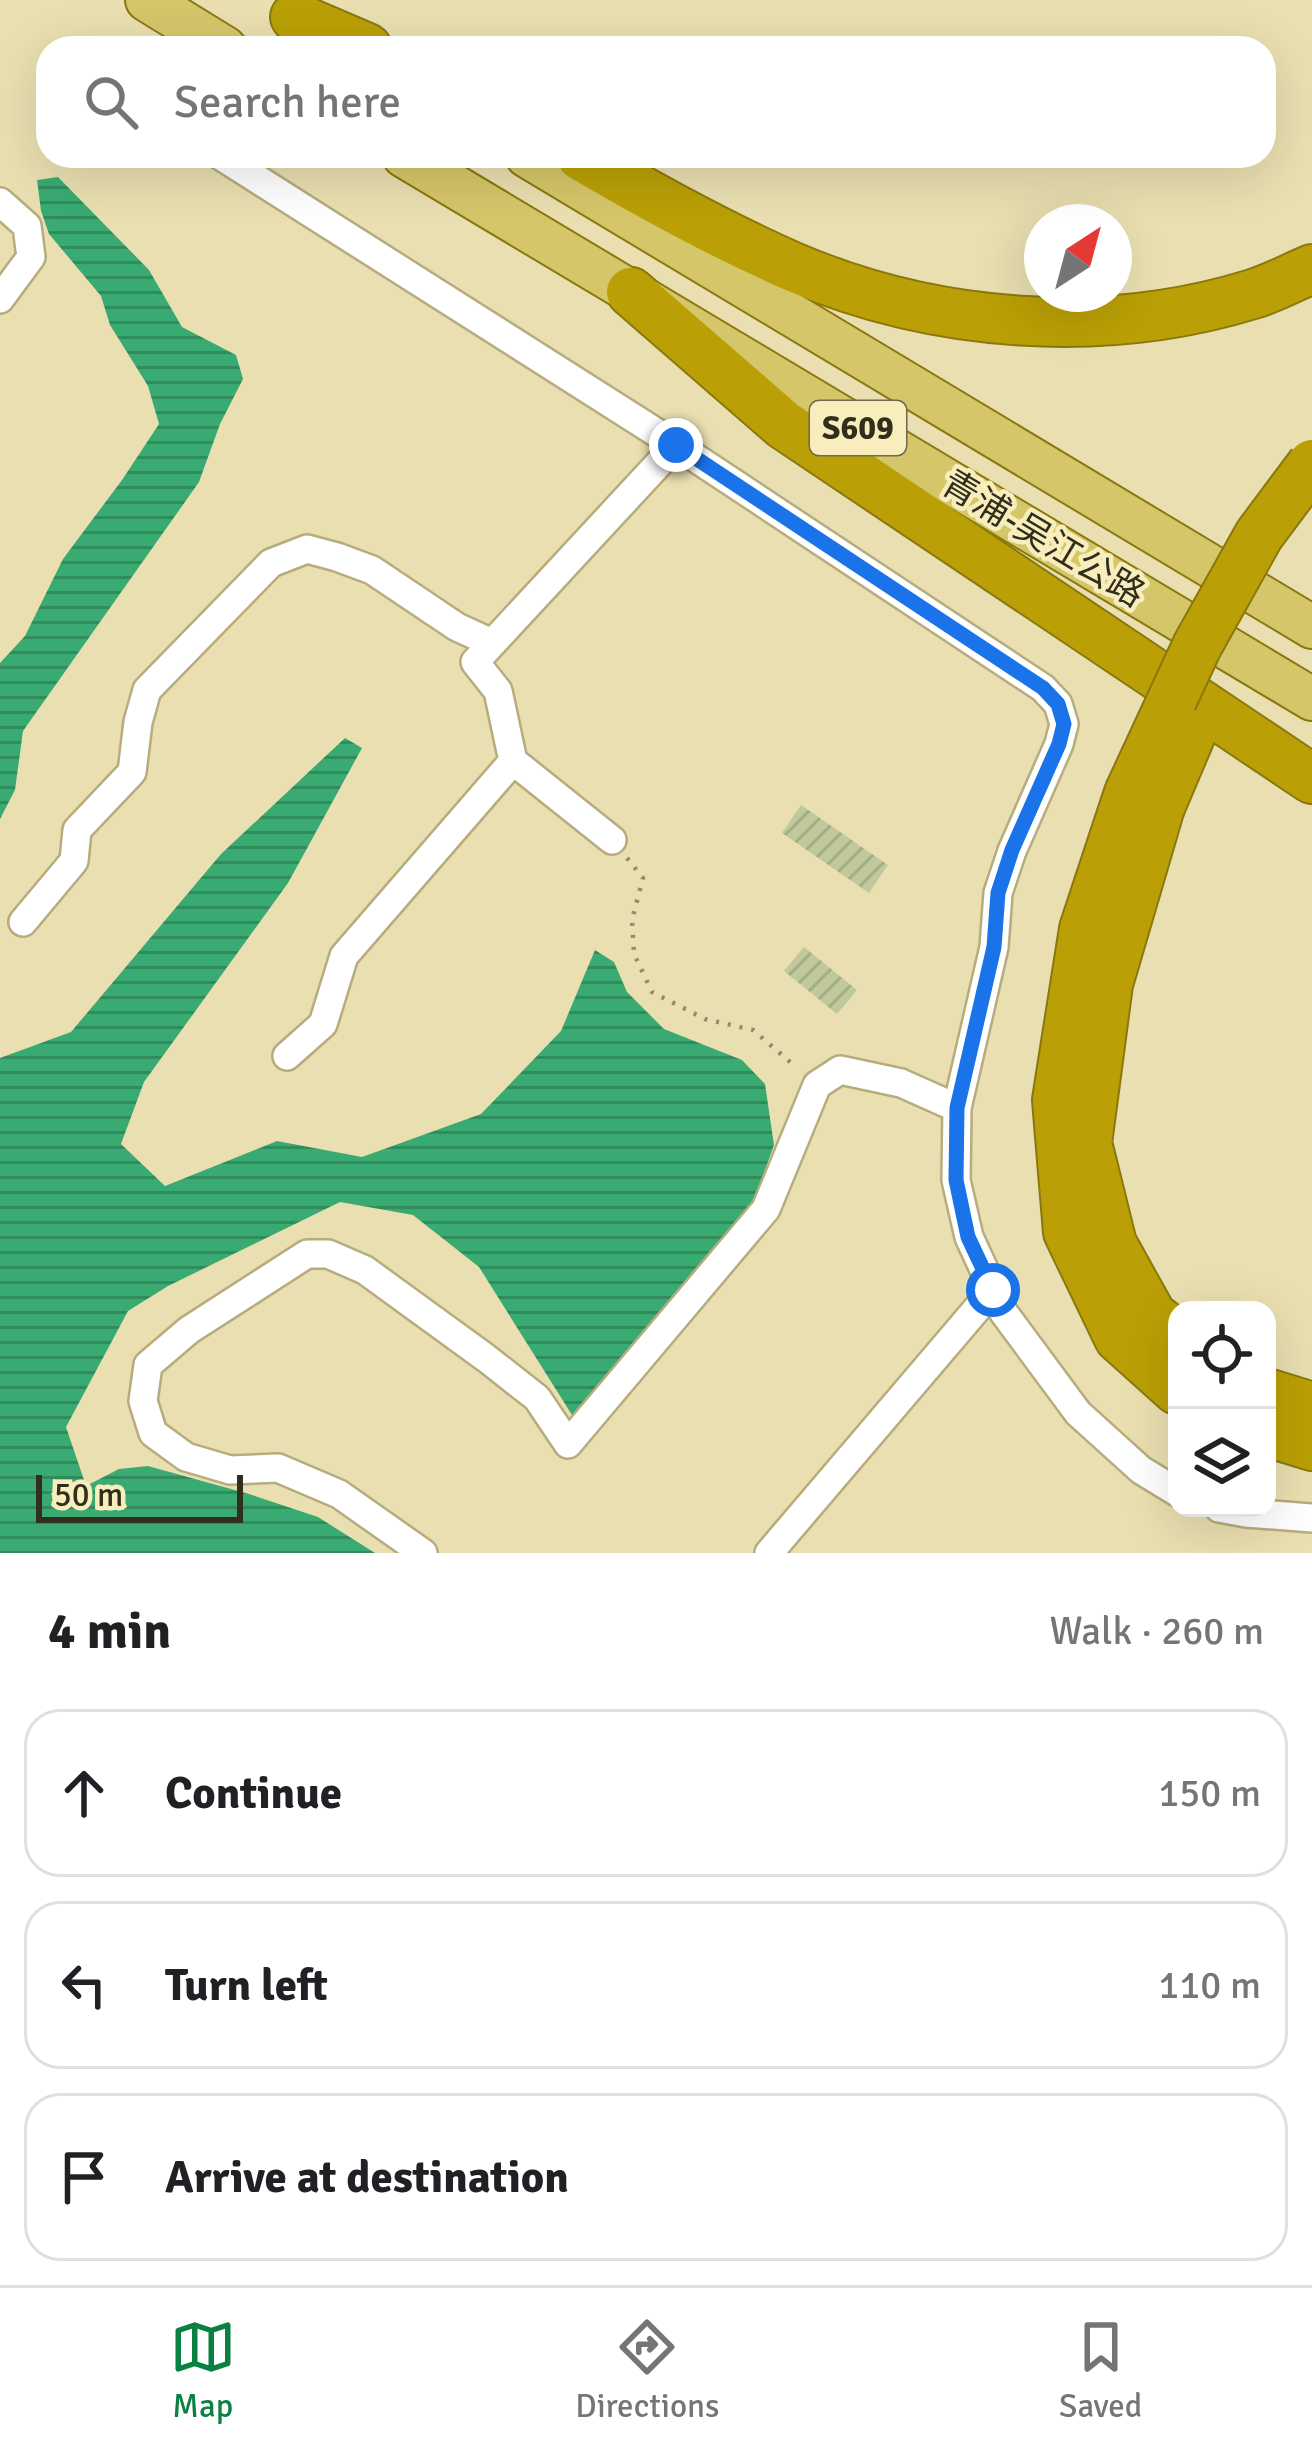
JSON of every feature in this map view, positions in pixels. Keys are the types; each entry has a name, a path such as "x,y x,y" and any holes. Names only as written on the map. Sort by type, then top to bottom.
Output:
{"highway":[{"path":"281,8 341,36"},
{"path":"602,168 795,268 903,304 1008,321 1090,323 1155,315 1253,294 1312,269"},
{"path":"631,292 784,425 1312,779"},
{"path":"1168,1328 1152,1316 1112,1244 1087,1143 1108,984 1144,800 1197,646 1259,535 1312,464"},
{"path":"1168,1382 1119,1339 1068,1232 1057,1100 1084,929 1144,800 1284,548 1312,512"},
{"path":"1276,1396 1312,1407"},
{"path":"1276,1435 1312,1446"}],"main road":[{"path":"281,8 327,36"},
{"path":"163,22 196,36"},
{"name":"青浦-吴江公路","path":"424,168 1312,699"},
{"name":"青浦-吴江公路","path":"547,168 1312,627"}],"street":[{"path":"239,168 676,445 1043,688 1058,704 1064,724 1059,744 998,893 994,947 957,1108 956,1180 968,1237 1004,1313 1078,1413 1142,1470 1168,1486"},
{"path":"0,202 27,226 31,257 0,299"},
{"path":"611,840 513,761 498,691 475,662 676,445"},
{"path":"22,922 74,861 77,830 132,772 147,690 271,563 308,549 337,557 372,570 457,628 492,643"},
{"path":"287,1056 323,1024 344,956 513,761"},
{"path":"423,1553 339,1494 278,1468 230,1470 186,1457 152,1433 142,1401 148,1365 189,1330 307,1254 328,1254 364,1270 487,1358 537,1398 568,1444 766,1209 817,1085 841,1070 901,1083 957,1108"},
{"path":"769,1553 993,1290"},
{"path":"1276,1514 1312,1518"}],"path":[{"path":"611,840 643,878 632,920 634,954 652,992 705,1019 753,1030 817,1085"}],"shaded area":[{"path":"58,177 149,270 182,327 236,355 243,379 199,482 23,731 15,790 0,819 0,663 25,636 63,559 159,424 148,386 110,325 101,296 49,234 37,180"},
{"path":"345,738 362,748 288,883 144,1082 121,1144 165,1186 277,1141 362,1157 481,1114 561,1031 595,950 614,962 627,992 664,1029 742,1060 765,1084 774,1145 753,1203 572,1415 479,1267 413,1215 340,1202 168,1286 128,1311 66,1427 86,1486 119,1469 148,1466 318,1517 375,1553 0,1553 0,1058 71,1032 221,854"}],"building":[{"path":"801,805 888,865 869,893 782,833"},
{"path":"804,947 857,990 837,1014 784,971"}],"route":[{"path":"676,445 1043,688 1058,704 1064,724 1059,744 998,893 994,947 957,1108 956,1180 968,1237 993,1290"}]}
